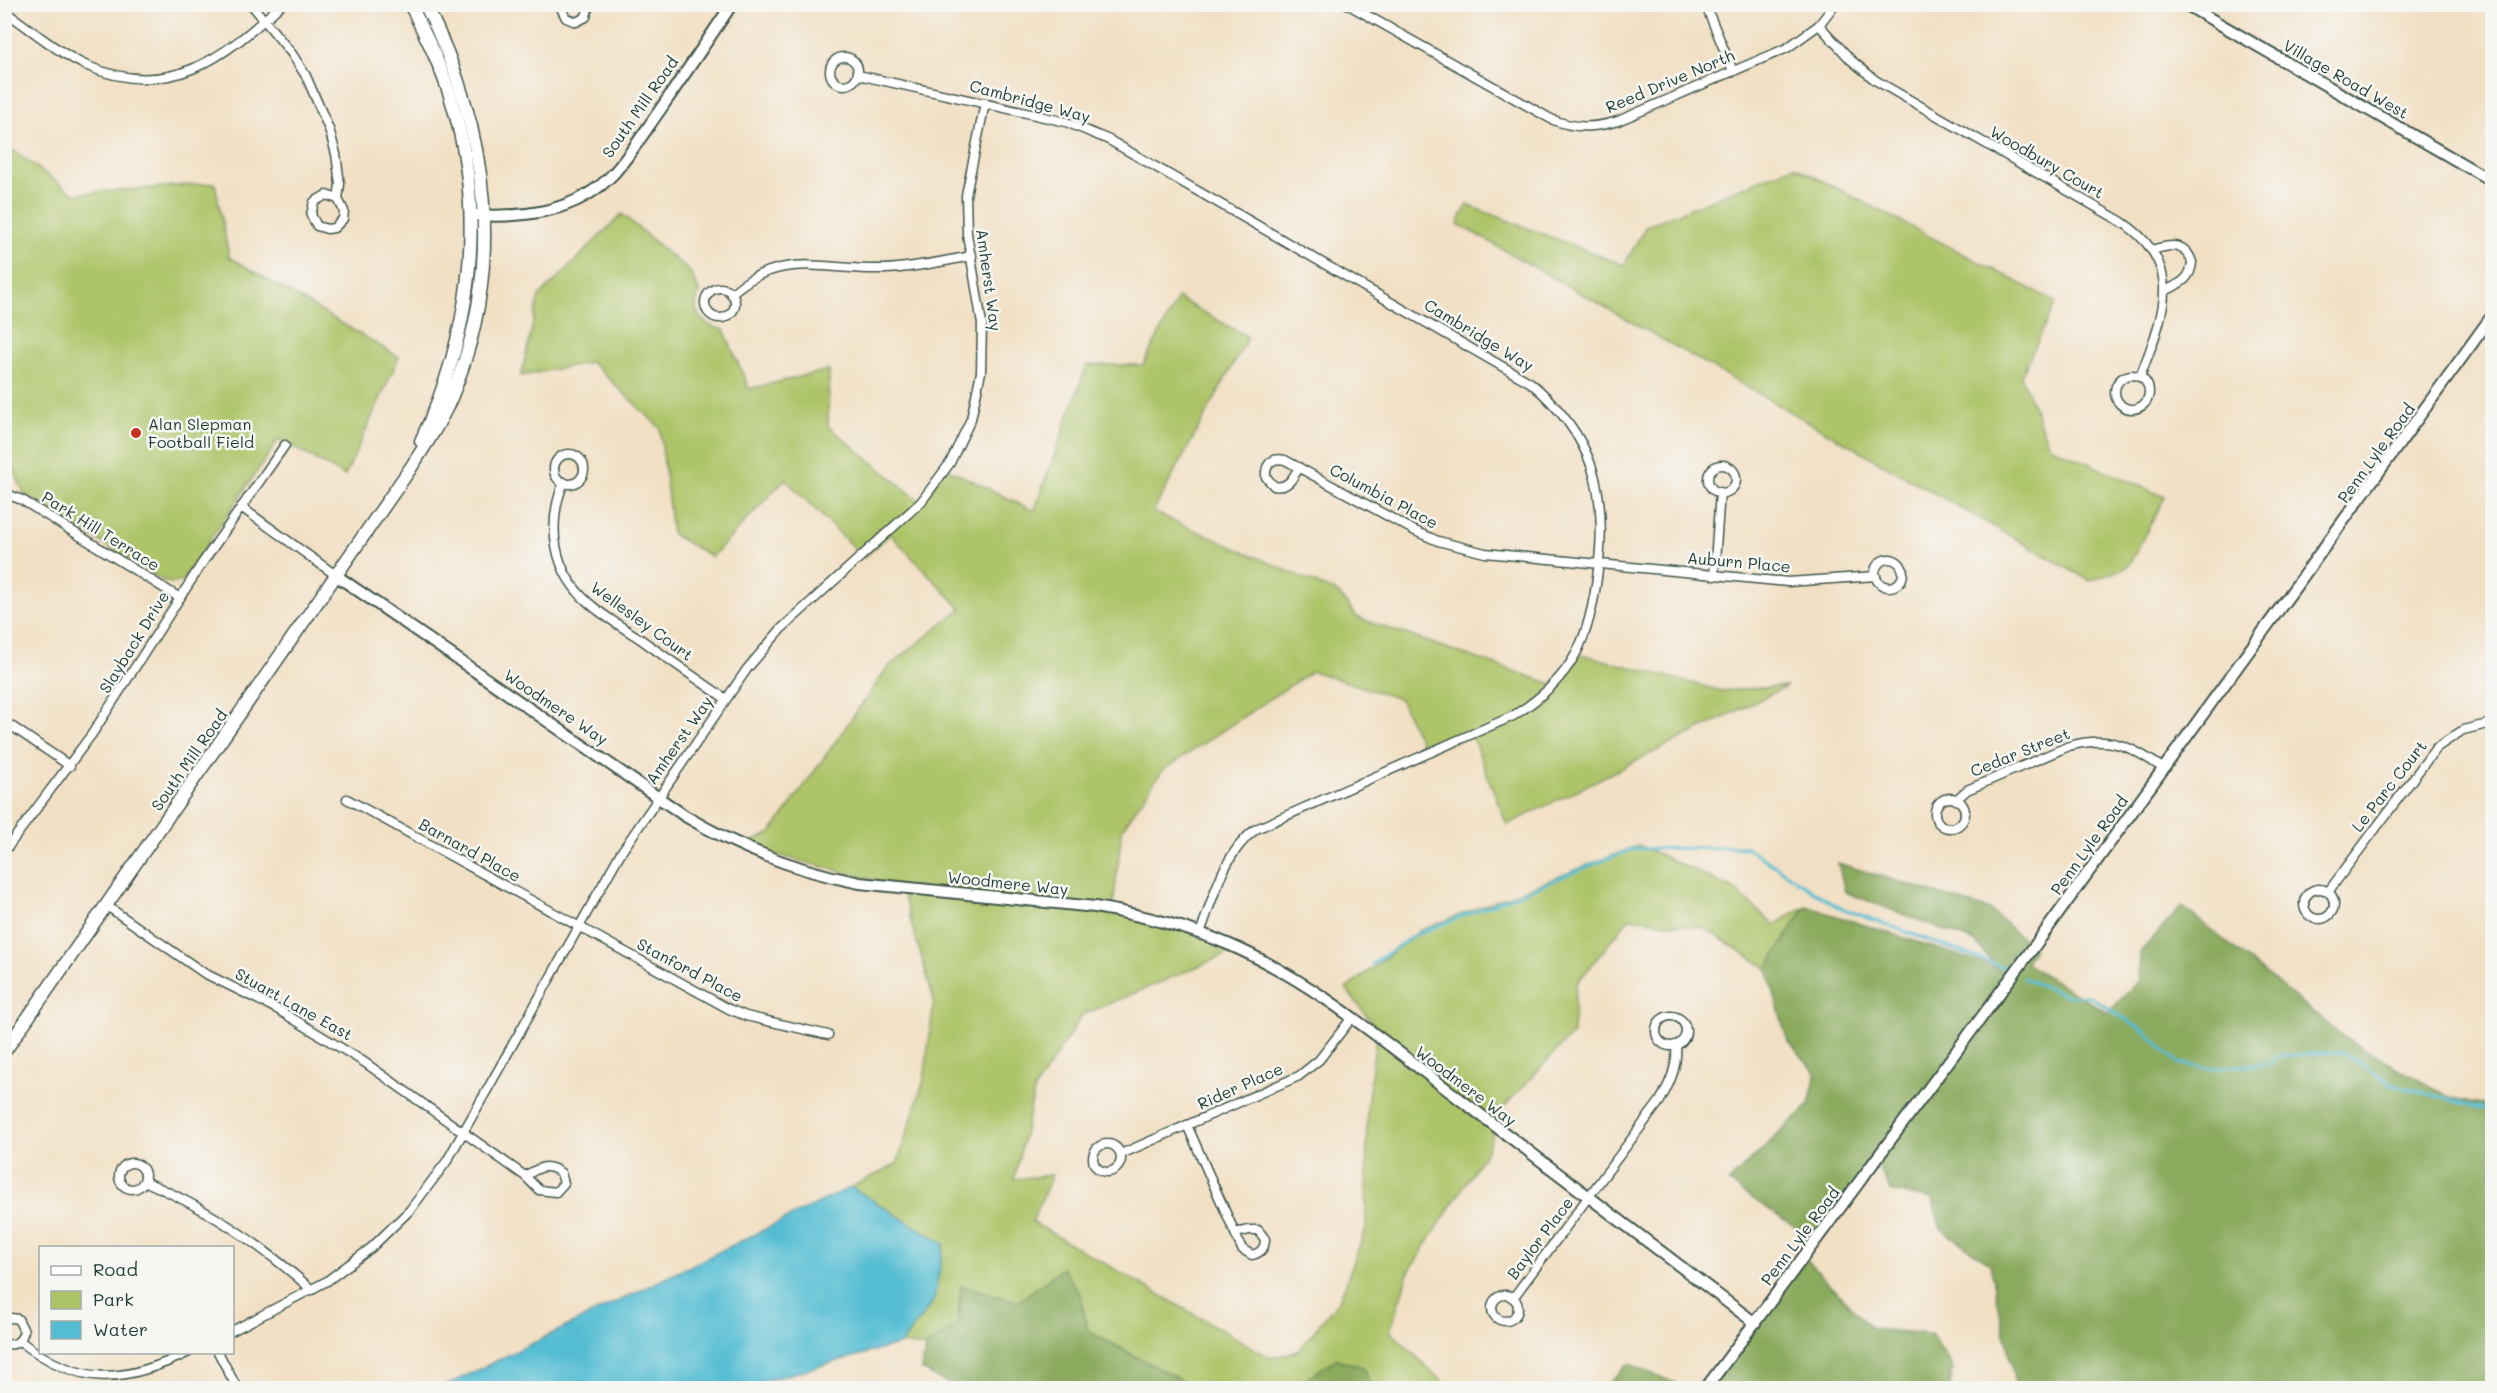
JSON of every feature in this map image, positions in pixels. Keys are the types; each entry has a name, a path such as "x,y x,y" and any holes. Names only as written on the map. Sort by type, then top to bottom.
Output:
{"main road":[{"path":"410,4 435,55 454,108 466,164 471,214"},
{"path":"425,4 447,50 466,105 478,162 485,215"},
{"name":"South Mill Road","path":"399,485 441,394 459,333 471,257 471,214"},
{"name":"South Mill Road","path":"4,1052 337,576 436,429 462,368 478,301 484,259 485,215"}],"street":[{"path":"251,4 292,54 320,104 336,154 340,184 338,199 344,211 343,219 339,225 327,229 317,226 311,215 314,202 326,195 338,199"},
{"path":"4,12 84,64 100,70 135,77 171,75 204,65 232,48 282,4"},
{"path":"559,4 566,18 576,22 585,17 589,4"},
{"name":"South Mill Road","path":"471,214 516,215 548,211 566,205 598,187 625,160 732,4"},
{"name":"Reed Drive North","path":"1347,4 1551,119 1576,127 1605,125 1618,121 1787,48 1818,25 1835,4"},
{"path":"1705,4 1733,71"},
{"name":"Village Road West","path":"2185,4 2493,181"},
{"name":"Woodbury Court","path":"1818,25 1851,60 1875,80 2122,222 2142,238 2152,250 2158,263 2165,291 2162,318 2140,377"},
{"name":"Cambridge Way","path":"858,75 1066,122 1109,140 1531,383 1561,412 1574,430 1592,468 1602,508 1603,531 1594,607 1587,631 1570,665 1547,692 1513,716 1256,828 1245,837 1228,859 1200,933"},
{"name":"Amherst Way","path":"234,1330 312,1290 371,1248 404,1217 431,1184 464,1132 620,854 726,699 768,643 914,510 937,483 950,463 970,419 981,372 982,324 966,216 966,195 985,104"},
{"path":"2152,250 2167,246 2180,246 2192,262 2189,276 2165,291"},
{"path":"731,294 764,272 794,265 888,269 972,256"},
{"name":"Penn Lyle Road","path":"1706,1389 2164,769 2493,316"},
{"name":"Woodbury Court","path":"2128,376 2140,377 2149,390 2146,401 2133,409 2122,406 2116,397 2117,385 2128,376"},
{"name":"Slayback Drive","path":"4,852 70,766 240,507 285,445"},
{"name":"Columbia Place","path":"1299,467 1415,531 1446,544 1485,553 1599,564"},
{"name":"Wellesley Court","path":"564,482 555,510 554,539 562,568 570,583 591,605 726,699"},
{"path":"1714,576 1720,492"},
{"name":"Park Hill Terrace","path":"4,494 22,500 180,598"},
{"name":"Woodmere Way","path":"240,507 694,821 769,859 829,877 860,883 1095,907 1163,921 1229,944 1281,971 1351,1019 1755,1323"},
{"name":"Auburn Place","path":"1599,564 1788,582 1876,576"},
{"path":"4,721 70,766"},
{"name":"Le Parc Court","path":"2328,892 2436,748 2463,730 2493,723"},
{"name":"Cedar Street","path":"1956,800 1967,790 2069,746 2085,742 2114,742 2128,747 2164,769"},
{"name":"Barnard Place","path":"347,799 579,927"},
{"name":"Stuart Lane East","path":"107,906 204,973 330,1040 525,1176"},
{"name":"Stanford Place","path":"579,927 729,1009 746,1016 828,1035"},
{"name":"Rider Place","path":"1121,1154 1299,1076 1319,1060 1351,1019"},
{"name":"Baylor Place","path":"1513,1298 1660,1101 1673,1075 1677,1058 1676,1045"},
{"path":"1187,1125 1235,1233"},
{"path":"144,1181 174,1194 232,1227 260,1246 312,1290"},
{"path":"4,1317 13,1317 21,1323 24,1331 20,1341 10,1345 4,1344"},
{"path":"20,1341 39,1354"},
{"path":"40,1354 53,1363 88,1374 106,1376 141,1373 187,1354"},
{"path":"219,1354 237,1389"}],"green space":[{"path":"4,144 74,194 215,183 229,257 399,357 345,476 279,439 182,581 174,583 165,582 24,494 5,447"},
{"path":"1794,166 2056,302 2021,376 2049,446 2165,497 2128,567 2090,581 1458,224 1467,205 1624,265 1646,226"},
{"path":"622,214 691,273 699,292 697,313 710,325 724,330 749,389 829,370 828,426 922,503 946,468 1034,511 1087,365 1143,365 1178,298 1248,337 1153,512 1338,593 1358,618 1552,684 1577,653 1722,691 1787,686 1507,825 1472,736 1425,751 1400,699 1312,671 1162,771 1122,829 1113,907 1239,949 1082,1015 1035,1088 1014,1179 1052,1175 1032,1222 1271,1358 1298,1351 1340,1299 1366,1228 1367,1107 1377,1029 1346,989 1419,931 1639,845 1734,889 1774,925 1806,906 1767,968 1704,928 1630,918 1576,984 1573,1033 1501,1110 1487,1150 1408,1273 1390,1331 1449,1388 1371,1388 1363,1367 1336,1359 1293,1388 1195,1388 1088,1331 1079,1291 1062,1269 1018,1302 961,1286 958,1325 925,1347 901,1344 934,1300 944,1245 851,1187 897,1164 924,1080 934,1000 901,887 743,846 771,833 888,667 961,609 890,534 864,558 785,479 712,557 672,534 660,428 591,362 521,376 539,297"},
{"path":"1838,863 1990,910 2034,949 2025,963 2108,1013 2139,980 2140,952 2182,906 2346,1039 2449,1097 2492,1107 2492,1388 2016,1388 1990,1264 1940,1228 1933,1199 1891,1191 1874,1159 1812,1238 1728,1182 1809,1105 1816,1073 1787,1039 1767,968 1806,906 1997,968 1975,942 1845,892"},
{"path":"1800,1253 1872,1329 1931,1334 1953,1368 1950,1388 1710,1388"},
{"path":"1062,1268 1079,1291 1088,1331 1195,1388 956,1388 922,1370 925,1347 958,1325 961,1285 1018,1302"},
{"path":"1336,1359 1363,1367 1371,1388 1293,1388"},
{"path":"1629,1364 1675,1383 1671,1388 1603,1388"}],"water":[{"path":"851,1187 944,1244 934,1300 901,1344 764,1381 753,1388 441,1388"}],"waterway":[{"path":"1372,964 1415,935 1632,849 1746,847 1836,906 2005,968"},
{"path":"2023,978 2068,996 2089,996 2144,1031 2178,1063 2207,1068 2271,1064 2276,1056 2343,1052 2391,1084 2492,1111"}],"place":[{"name":"Alan Slepman Football Field","path":"136,433"}]}
